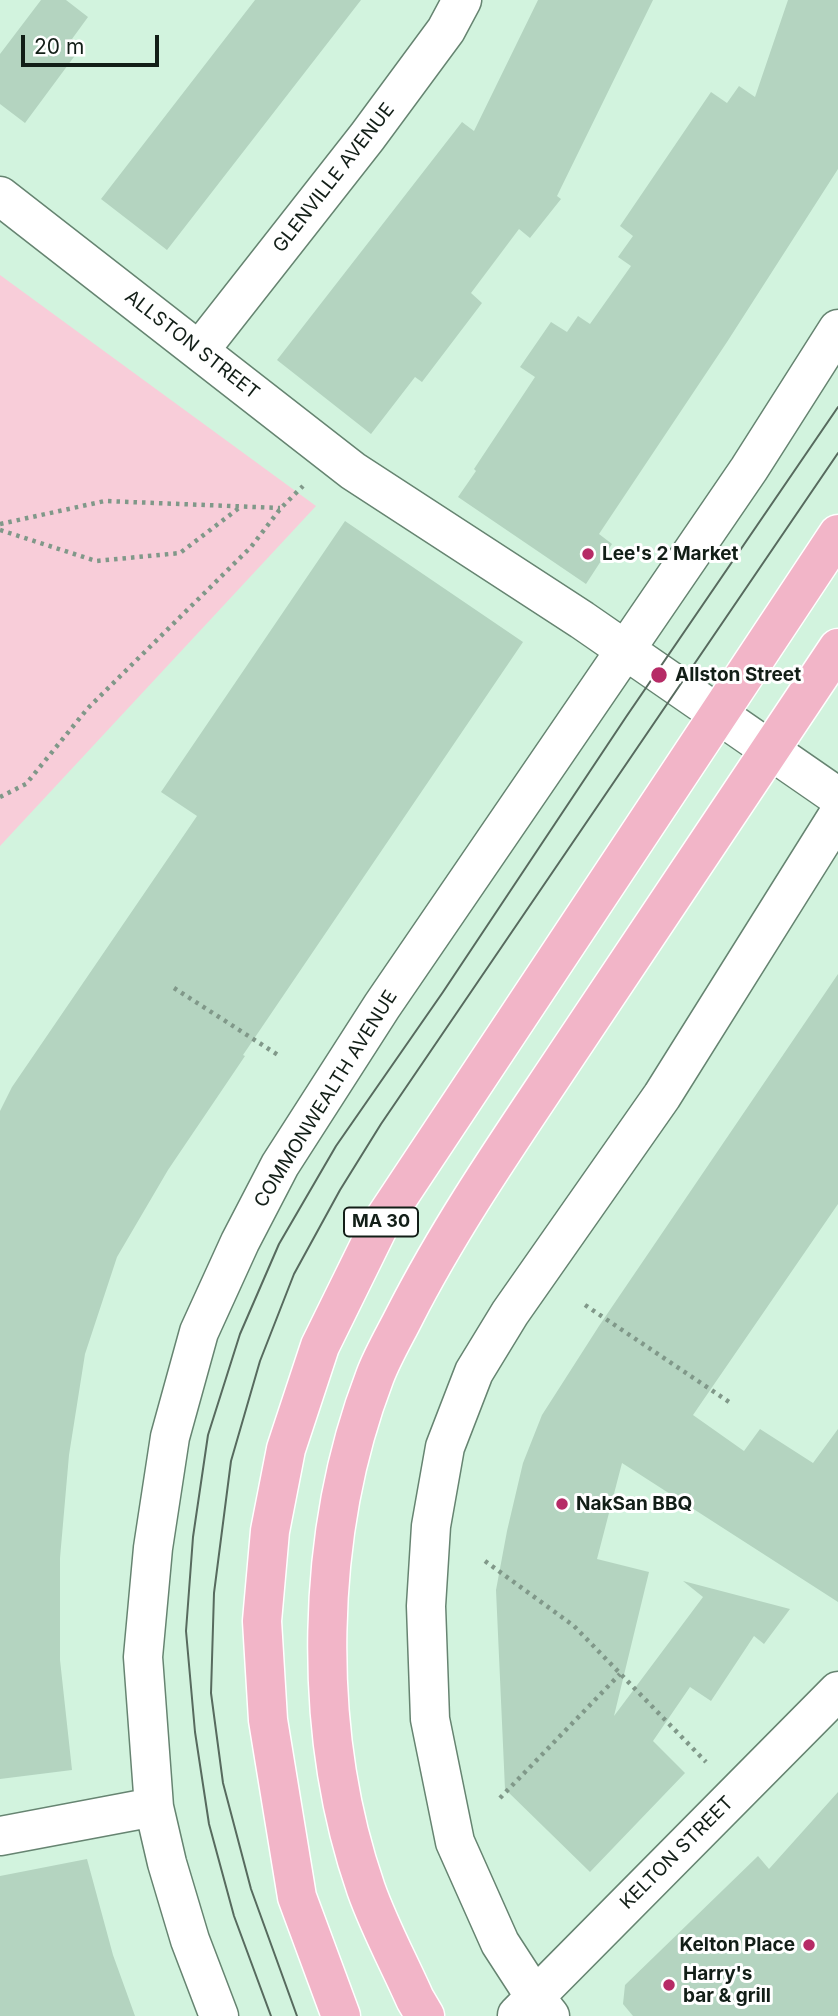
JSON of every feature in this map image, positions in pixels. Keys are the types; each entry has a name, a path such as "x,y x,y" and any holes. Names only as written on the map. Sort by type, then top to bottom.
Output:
{"main road":[{"name":"MA 30","path":"341,2016 297,1897 268,1720 262,1620 270,1531 286,1449 320,1346 378,1228 838,534"},
{"name":"MA 30","path":"425,2016 366,1889 341,1793 330,1712 327,1616 333,1544 348,1461 376,1374 433,1260 838,648"}],"street":[{"name":"GLENVILLE AVENUE","path":"199,351 368,137 446,30 462,0"},
{"name":"ALLSTON STREET","path":"0,196 353,471 625,650 838,797"},
{"name":"COMMONWEALTH AVENUE","path":"219,2016 190,1940 154,1807 143,1657 153,1548 170,1437 199,1332 240,1242 280,1165 382,1006 750,469 838,329"},
{"path":"534,2010 500,1943 455,1842 430,1719 427,1593 431,1526 445,1447 474,1372 510,1312 662,1096 838,816"},
{"name":"KELTON STREET","path":"534,2010 838,1691"},
{"path":"0,1836 154,1807"}],"path":[{"path":"0,797 26,784 88,708 251,547 281,508 305,484"},
{"path":"0,524 105,501 281,508"},
{"path":"0,530 96,561 180,553 240,508"},
{"path":"174,988 278,1055"},
{"path":"585,1305 729,1402"},
{"path":"485,1561 574,1626 707,1762"},
{"path":"500,1798 620,1674"}],"shaded area":[{"path":"0,275 316,506 0,846"}],"building":[{"path":"41,0 66,0 88,17 72,39 82,46 25,123 0,104 0,54"},
{"path":"255,0 361,0 167,250 101,199"},
{"path":"538,0 653,0 557,196 561,199 530,238 519,229 471,293 482,303 422,382 415,377 371,434 277,360 462,122 474,131"},
{"path":"788,0 838,0 838,169 599,534 612,544 586,584 458,497 535,377 520,367 551,322 567,332 578,316 590,324 631,266 618,257 633,236 620,226 711,92 727,103 739,86 755,97"},
{"path":"345,521 523,642 243,1055 245,1056 168,1170 117,1257 85,1354 69,1455 60,1558 60,1660 72,1770 0,1779 0,1111 12,1087 197,816 161,792"},
{"path":"838,974 838,1204 693,1415 744,1451 760,1429 813,1463 838,1429 838,1602 622,1463 597,1559 649,1572 614,1716 703,1597 683,1581 790,1609 764,1644 754,1636 711,1701 690,1687 653,1741 685,1773 590,1872 505,1789 496,1590 523,1463 542,1415 599,1326"},
{"path":"838,1792 838,2016 633,2016 623,2004 625,1985 758,1856 769,1869"},
{"path":"87,1859 113,1955 135,2016 0,2016 0,1876"}],"tram line":[{"path":"271,2016 234,1916 209,1824 195,1732 186,1631 193,1537 208,1435 240,1334 279,1244 336,1146 838,407"},
{"path":"297,2016 251,1889 223,1783 211,1693 214,1593 231,1461 260,1361 294,1274 340,1190 381,1124 838,453"}],"place":[{"name":"Lee's 2 Market","path":"588,554"},
{"name":"Allston Street","path":"659,675"},
{"name":"NakSan BBQ","path":"562,1504"},
{"name":"Kelton Place","path":"809,1945"},
{"name":"Harry's bar & grill","path":"669,1985"}]}
